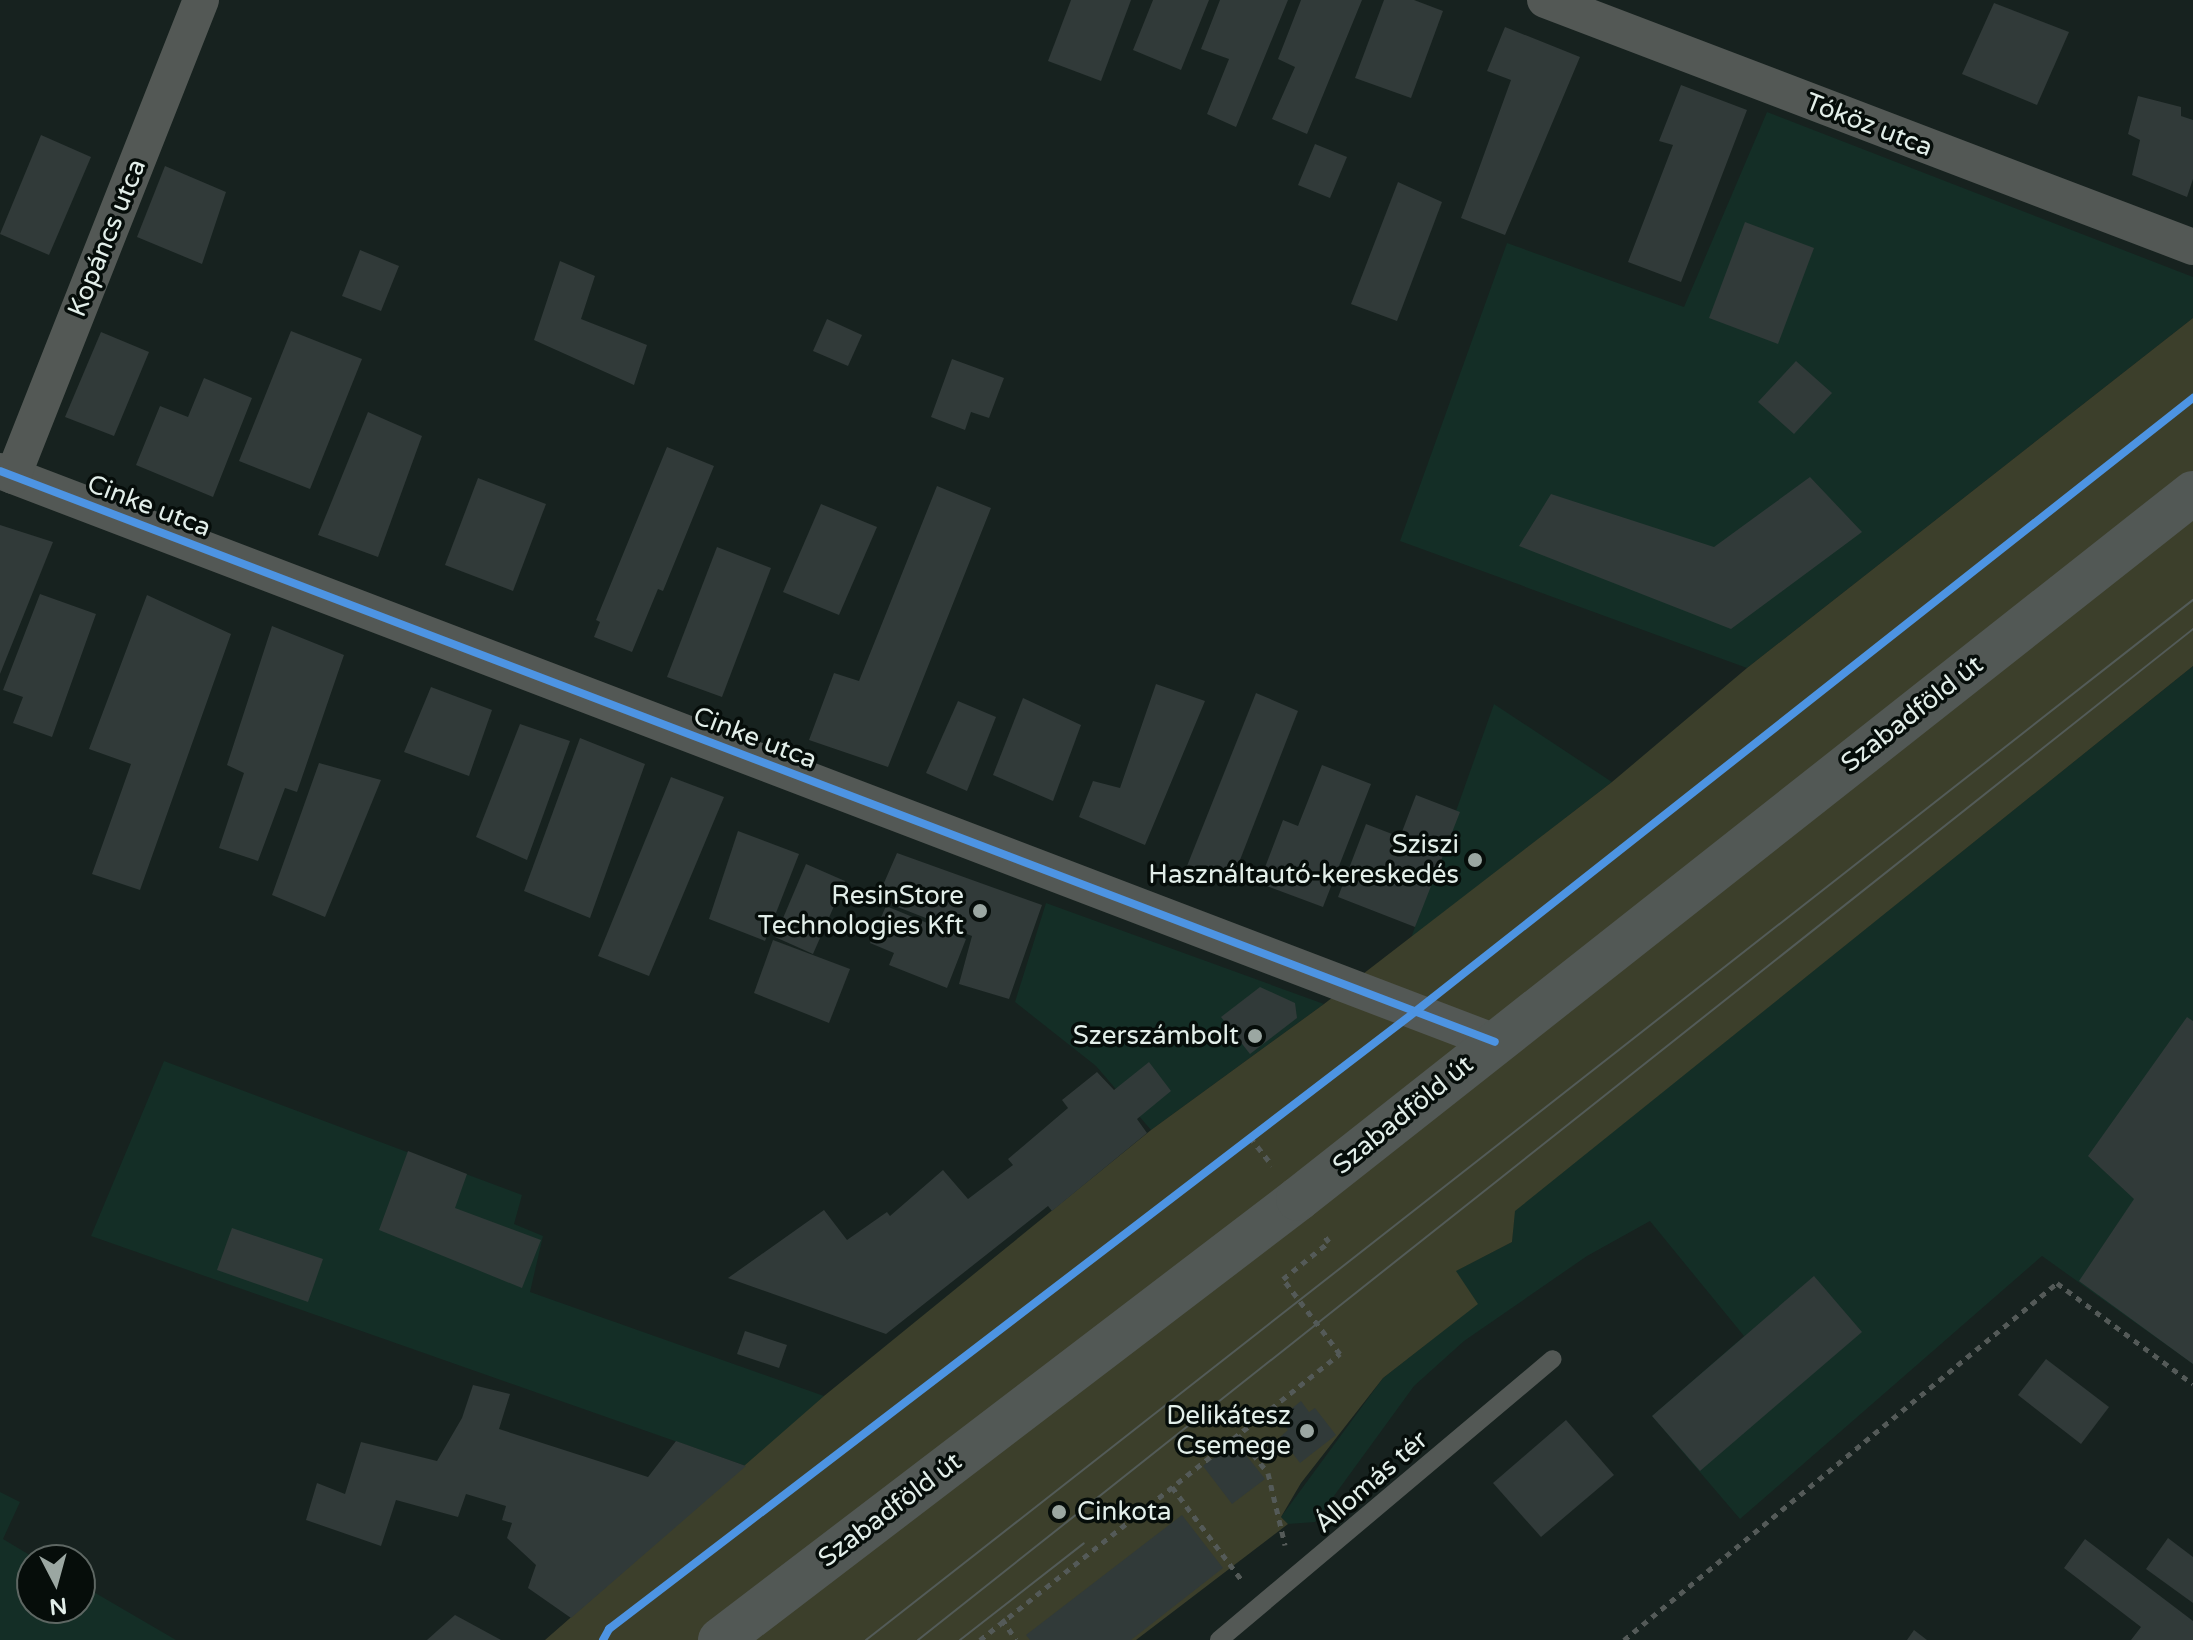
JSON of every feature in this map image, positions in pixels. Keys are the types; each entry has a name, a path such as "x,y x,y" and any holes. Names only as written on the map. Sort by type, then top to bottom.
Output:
{"main road":[{"name":"Szabadföld út","path":"720,1640 1298,1199 2193,493"}],"street":[{"name":"Kopáncs utca","path":"6,473 201,0"},
{"name":"Tóköz utca","path":"1545,0 2193,247"},
{"name":"Cinke utca","path":"6,473 1495,1042"}],"lane":[{"name":"Állomás tér","path":"1219,1640 1304,1573 1553,1359"}],"path":[{"path":"1237,1147 1262,1128"},
{"path":"980,1640 1002,1619 1340,1354 1283,1279"},
{"path":"1624,1640 2057,1283 2193,1384"},
{"path":"1238,1435 1268,1473 1280,1538 1304,1573"},
{"path":"1172,1487 1261,1607"},
{"path":"1002,1619 1016,1640"}],"shaded area":[{"path":"1767,112 2193,277 2193,318 1747,668 1400,541 1507,243 1684,307"},
{"path":"2193,318 2193,666 1515,1211 1512,1242 1456,1271 1478,1304 1383,1378 1301,1483 1281,1517 1288,1524 1136,1640 545,1640 824,1396 1151,1130 1324,1004 1612,782 1747,668"},
{"path":"2193,666 2193,1364 2042,1256 1740,1519 1652,1416 1744,1336 1650,1221 1587,1256 1464,1341 1414,1386 1315,1522 1288,1524 1281,1517 1383,1378 1477,1304 1455,1271 1512,1242 1514,1211"},
{"name":"Sziszi Használtautó-kereskedés","path":"1494,704 1612,782 1411,938"},
{"path":"1046,903 1324,1004 1151,1130 1096,1066 1015,1002"},
{"path":"164,1061 522,1195 514,1224 543,1236 530,1292 824,1396 746,1466 91,1236"},
{"path":"0,1492 20,1502 3,1539 16,1547 16,1624 96,1624 96,1593 176,1640 0,1640"}],"building":[{"path":"1071,0 1131,0 1101,81 1048,61"},
{"path":"1153,0 1209,0 1181,70 1133,50"},
{"path":"1220,0 1288,0 1236,127 1207,114 1229,59 1201,49"},
{"path":"1301,0 1362,0 1307,134 1272,119 1295,67 1278,59"},
{"path":"1384,0 1414,0 1443,11 1411,98 1355,78"},
{"path":"1994,3 2069,32 2037,105 1962,74"},
{"path":"1505,27 1580,57 1505,235 1461,218 1511,80 1487,71"},
{"path":"1681,85 1747,110 1681,282 1628,262 1673,145 1659,141"},
{"path":"2138,96 2181,107 2181,116 2193,120 2193,179 2187,197 2132,175 2140,140 2128,134"},
{"path":"41,135 91,157 49,255 0,234"},
{"path":"1315,144 1347,157 1330,198 1298,185"},
{"path":"165,166 226,192 202,264 137,237"},
{"path":"1398,182 1442,202 1397,321 1351,304"},
{"path":"1745,222 1814,248 1778,344 1709,318"},
{"path":"360,250 399,266 381,311 342,296"},
{"path":"560,261 595,276 581,319 647,345 634,385 534,340"},
{"path":"827,319 862,335 848,366 813,351"},
{"path":"291,331 362,359 310,489 239,461"},
{"path":"101,332 149,352 114,436 65,417"},
{"path":"952,359 1004,378 989,418 971,412 965,430 931,417"},
{"path":"1796,361 1832,393 1794,434 1758,402"},
{"path":"204,378 252,398 213,497 136,465 160,406 188,417"},
{"path":"368,412 422,436 378,557 318,535"},
{"path":"667,447 714,466 663,591 658,589 632,652 594,637 600,622 596,620"},
{"path":"1810,477 1862,532 1731,629 1519,546 1551,494 1714,547"},
{"path":"478,478 546,504 513,591 445,565"},
{"path":"937,486 991,508 888,767 809,740 834,673 859,681"},
{"path":"821,504 877,527 839,615 783,592"},
{"path":"0,525 53,542 0,674"},
{"path":"717,547 771,568 722,697 667,677"},
{"path":"40,594 96,614 52,737 13,723 23,697 3,690"},
{"path":"147,595 231,634 140,890 92,874 131,764 89,749"},
{"path":"272,626 344,655 297,792 285,788 258,861 219,848 244,773 227,765"},
{"path":"1156,684 1205,701 1145,845 1079,817 1093,781 1120,788"},
{"path":"431,687 492,710 469,776 404,752"},
{"path":"1256,693 1298,711 1231,883 1187,866"},
{"path":"1023,698 1081,725 1053,801 993,775"},
{"path":"958,701 996,717 967,791 926,773"},
{"path":"520,724 570,741 527,860 476,837"},
{"path":"580,738 645,764 590,918 524,891"},
{"path":"319,763 381,780 325,917 272,895"},
{"path":"1322,765 1371,784 1323,907 1259,883 1283,820 1298,826"},
{"path":"671,777 724,797 649,976 598,956"},
{"path":"1416,795 1460,812 1415,927 1338,897 1366,824 1400,837"},
{"path":"738,831 799,854 765,941 709,919"},
{"path":"897,853 1042,905 1009,999 959,984 972,936 877,899"},
{"path":"806,864 845,881 813,954 775,937"},
{"path":"886,906 966,939 947,988 889,965 894,953 870,943"},
{"path":"773,940 850,969 829,1023 754,993"},
{"name":"Szerszámbolt","path":"1260,987 1295,1003 1297,1018 1250,1054 1221,1017"},
{"path":"2187,1017 2193,1021 2193,1364 2079,1281 2134,1199 2088,1156"},
{"path":"1149,1062 1171,1091 1137,1119 1147,1133 1052,1211 1048,1206 886,1334 728,1278 824,1210 847,1240 887,1212 890,1216 943,1170 968,1199 1013,1165 1008,1159 1068,1108 1062,1100 1097,1072 1114,1090"},
{"path":"408,1151 467,1174 455,1208 541,1240 522,1288 379,1230"},
{"path":"232,1228 323,1259 308,1302 217,1270"},
{"path":"1814,1276 1862,1332 1700,1471 1652,1416"},
{"path":"745,1331 787,1345 779,1368 737,1354"},
{"path":"2046,1359 2109,1407 2081,1444 2018,1395"},
{"path":"473,1385 510,1394 499,1429 648,1477 676,1441 746,1466 571,1618 528,1588 536,1565 507,1538 512,1523 502,1520 506,1506 466,1494 458,1517 396,1500 381,1546 306,1520 317,1483 345,1494 361,1442 437,1461 462,1418"},
{"path":"1301,1401 1309,1412 1315,1408 1336,1435 1300,1463 1280,1437 1288,1430 1279,1419"},
{"path":"1566,1420 1614,1475 1541,1537 1493,1483"},
{"path":"1235,1441 1265,1479 1232,1504 1203,1466"},
{"path":"1182,1515 1223,1568 1131,1640 1030,1640 1026,1635"},
{"path":"2168,1538 2193,1557 2193,1603 2146,1569"},
{"path":"2085,1539 2193,1621 2193,1640 2131,1640 2141,1627 2064,1568"},
{"path":"455,1615 501,1640 427,1640"},
{"path":"1914,1630 1927,1640 1907,1640"}],"tram line":[{"path":"866,1640 2193,600"},
{"path":"918,1640 2193,629"},
{"path":"960,1640 1084,1543"}],"cycle path":[{"path":"603,1640 609,1629 1416,1011 2193,398"},
{"path":"0,471 1495,1042"}],"place":[{"name":"Sziszi Használtautó-kereskedés","path":"1475,860"},
{"name":"ResinStore Technologies Kft","path":"980,911"},
{"name":"Szerszámbolt","path":"1255,1036"},
{"name":"Delikátesz Csemege","path":"1307,1431"},
{"name":"Cinkota","path":"1059,1512"}]}
